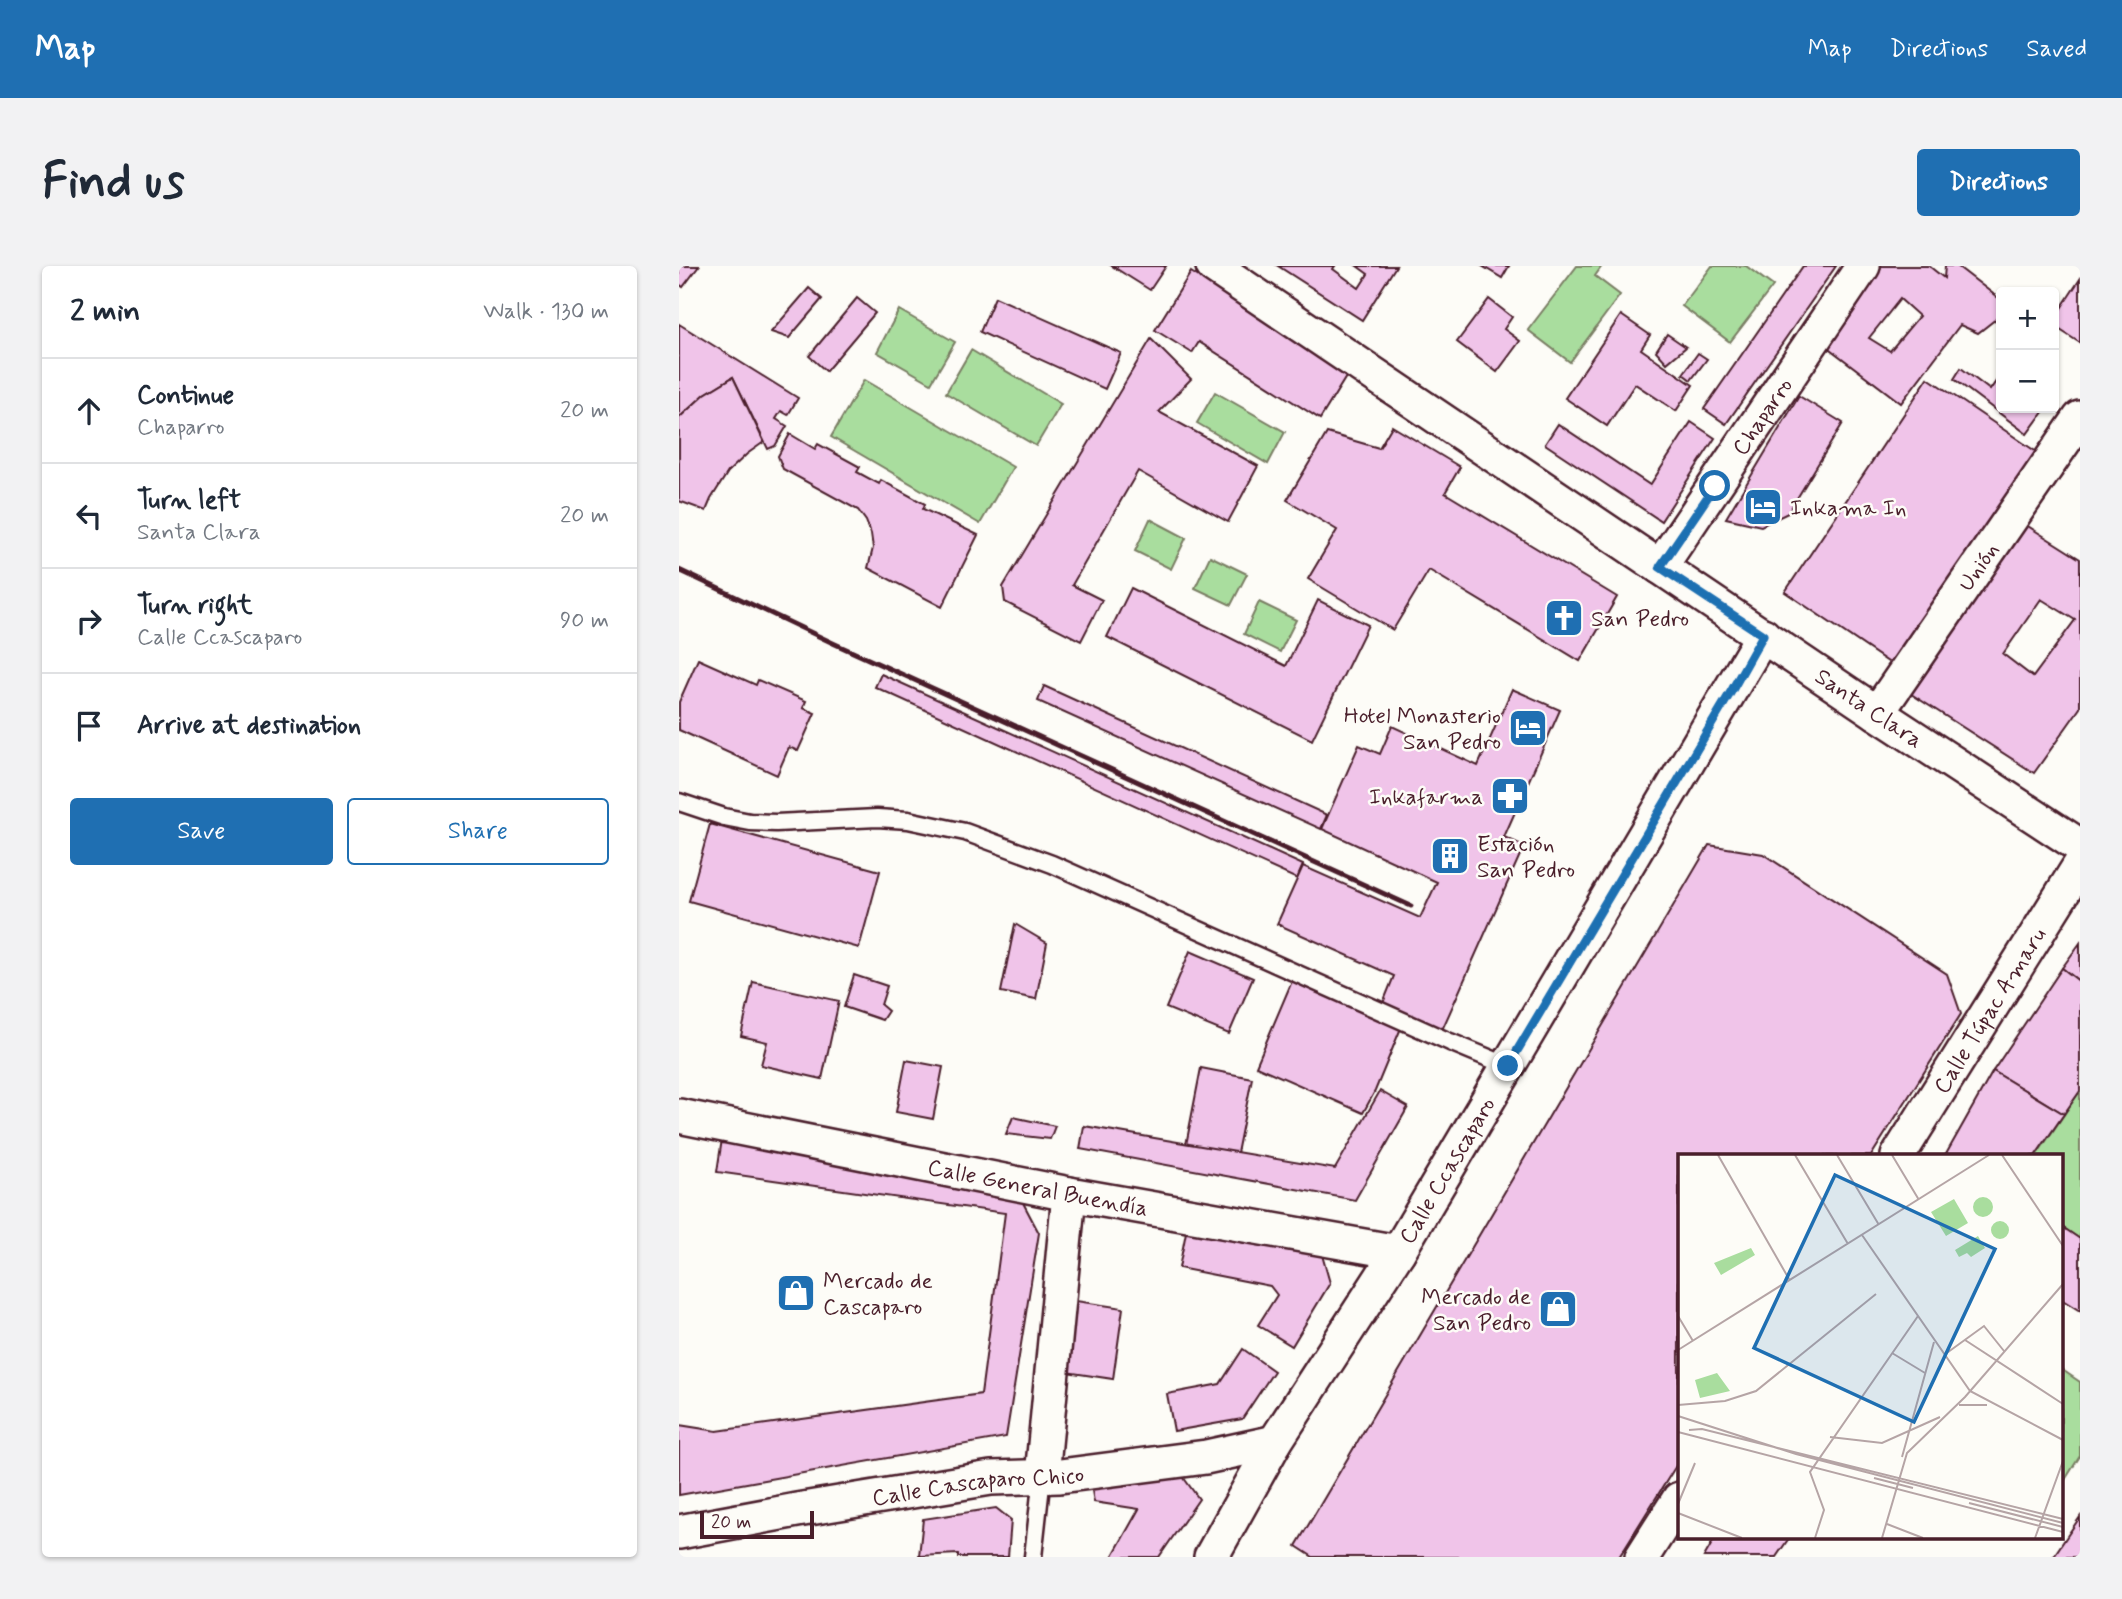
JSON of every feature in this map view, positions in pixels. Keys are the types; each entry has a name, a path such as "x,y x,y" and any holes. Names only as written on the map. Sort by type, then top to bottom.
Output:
{"street":[{"path":"1213,266 1251,276 1660,567"},
{"name":"Chaparro","path":"1660,567 1863,266"},
{"name":"Unión","path":"1877,713 2080,418"},
{"name":"Santa Clara","path":"1660,567 2080,846"},
{"name":"Calle Ccascaparo","path":"1222,1553 1275,1442 1398,1252 1763,635"},
{"name":"Calle Túpac Amaru","path":"1899,1154 2080,865"},
{"name":"Calle General Buendía","path":"679,1116 1069,1194 1398,1252"},
{"path":"1042,1476 1069,1194"},
{"name":"Calle Cascaparo Chico","path":"679,1532 991,1478 1060,1476 1206,1457 1275,1442"},
{"path":"1642,1557 1678,1501"}],"lane":[{"path":"679,803 724,817 750,821 877,818 908,820 965,832 1052,864 1508,1066"},
{"path":"1033,1557 1042,1476"}],"green space":[{"path":"1577,266 1602,266 1595,276 1620,295 1570,362 1528,330"},
{"path":"1712,266 1746,266 1773,286 1730,342 1682,306"},
{"path":"899,310 955,342 931,383 877,352"},
{"path":"971,350 1061,404 1036,446 946,393"},
{"path":"864,380 1013,467 980,524 831,437"},
{"path":"1215,392 1285,432 1268,464 1197,423"},
{"path":"1150,519 1186,538 1171,569 1135,551"},
{"path":"1210,556 1247,574 1231,605 1195,588"},
{"path":"1259,602 1296,620 1280,652 1244,634"},
{"path":"2080,1091 2080,1239 2063,1227 2063,1154 2037,1154"},
{"path":"2063,1370 2080,1382 2080,1456 2063,1483"}],"building":[{"path":"679,266 699,266 683,287 679,284"},
{"path":"1112,266 1166,266 1150,290"},
{"path":"1278,266 1335,266 1333,269 1359,288 1368,274 1357,266 1396,266 1362,320"},
{"path":"1482,266 1509,266 1502,278"},
{"path":"1803,266 1836,266 1726,424 1704,409"},
{"path":"1880,266 1929,266 1944,278 1945,266 1957,266 1996,296 1996,319 1978,333 1960,325 1901,403 1822,343","holes":["1900,299 1919,316 1890,351 1869,338"]},
{"path":"1191,272 1349,372 1320,419 1199,342 1192,353 1155,330"},
{"path":"2080,279 2080,343 2059,329 2059,311"},
{"path":"809,288 822,299 789,338 771,332"},
{"path":"995,297 1121,353 1105,389 980,332"},
{"path":"857,298 875,313 826,371 809,356"},
{"path":"1489,299 1512,317 1504,329 1520,341 1497,372 1457,342"},
{"path":"1621,315 1650,335 1641,349 1693,385 1676,411 1635,384 1607,426 1565,398"},
{"path":"679,324 798,398 788,415 781,411 776,419 787,426 775,446 768,449 733,377 705,394 679,418"},
{"path":"1667,334 1686,347 1667,363 1656,351"},
{"path":"1151,339 1191,379 1159,412 1258,466 1228,522 1138,471 1072,585 1102,600 1081,641 1005,602 1003,587"},
{"path":"1698,353 1707,359 1691,380 1683,374"},
{"path":"1961,368 1990,390 1996,381 1996,411 1954,379"},
{"path":"733,377 764,442 728,472 706,511 679,501 679,418 705,394"},
{"path":"1928,378 2041,455 1897,668 1785,592"},
{"path":"1799,396 1843,423 1788,513 1761,526 1726,518"},
{"path":"1999,413 2042,413 2027,434"},
{"path":"1691,422 1715,438 1661,521 1545,444 1558,424 1650,485"},
{"path":"1392,426 1460,467 1445,493 1617,597 1580,661 1429,570 1393,630 1308,579 1337,530 1287,500 1327,433 1379,448"},
{"path":"790,434 815,449 818,444 860,467 857,472 879,484 881,480 925,504 923,509 978,535 942,607 868,568 873,548 871,534 858,510 783,469 778,456"},
{"path":"2023,523 2080,559 2080,708 2034,773 1908,692","holes":["2041,599 2075,620 2033,677 2003,654"]},
{"path":"1131,588 1286,666 1318,600 1368,625 1312,740 1107,637"},
{"path":"698,659 756,685 758,680 806,701 803,708 815,713 798,751 789,747 777,775 679,730 679,702"},
{"path":"881,674 1303,865 1297,879 875,687"},
{"path":"1044,686 1327,815 1321,829 1038,701"},
{"name":"Estación San Pedro","path":"1512,689 1560,710 1504,837 1524,846 1442,1030 1383,1003 1394,976 1277,924 1303,866 1420,918 1437,882 1322,829 1359,745 1380,754 1392,726 1478,766"},
{"path":"710,824 880,871 859,948 689,901"},
{"name":"Mercado de San Pedro","path":"1709,845 1763,854 1947,974 1961,1014 1872,1154 1678,1154 1678,1463 1619,1557 1313,1557 1296,1546"},
{"path":"1015,924 1047,943 1036,999 1001,992"},
{"path":"2080,943 2080,982 2062,968"},
{"path":"1190,951 1253,978 1229,1034 1166,1008"},
{"path":"2062,968 2080,982 2080,1091 2064,1114 1993,1071"},
{"path":"854,975 887,986 881,1005 888,1011 882,1020 844,1007"},
{"path":"1292,981 1401,1028 1363,1113 1256,1066"},
{"path":"753,982 839,1001 822,1079 761,1065 767,1042 741,1036"},
{"path":"906,1060 943,1067 933,1119 896,1112"},
{"path":"1201,1068 1252,1078 1237,1153 1186,1145"},
{"path":"1993,1071 2064,1114 2036,1154 1946,1154"},
{"path":"1380,1091 1408,1107 1355,1200 1080,1149 1084,1126 1335,1169"},
{"path":"1013,1117 1055,1126 1050,1139 1006,1134"},
{"path":"722,1139 1020,1197 1039,1233 1006,1437 679,1495 679,1425 717,1431 981,1394 1005,1213 717,1172"},
{"path":"1187,1227 1322,1255 1330,1283 1292,1346 1258,1325 1277,1295 1270,1286 1179,1268"},
{"path":"2063,1227 2080,1239 2080,1311 2063,1300"},
{"path":"1076,1301 1123,1308 1113,1379 1066,1372"},
{"path":"1243,1349 1274,1371 1242,1419 1174,1431 1167,1394 1220,1384"},
{"path":"1178,1470 1199,1499 1159,1557 1112,1557 1139,1509 1094,1502 1091,1485"},
{"path":"996,1508 1011,1520 1008,1557 958,1557 958,1554 919,1556 923,1519"},
{"path":"2080,1517 2080,1557 2053,1557"},
{"path":"1714,1540 1788,1540 1776,1557 1704,1557"}],"railway":[{"path":"679,570 833,643 1411,906"}],"place":[{"name":"Inkama In","path":"1763,507"},
{"name":"San Pedro","path":"1564,618"},
{"name":"Hotel Monasterio San Pedro","path":"1528,728"},
{"name":"Inkafarma","path":"1510,796"},
{"name":"Estación San Pedro","path":"1450,856"},
{"name":"Mercado de Cascaparo","path":"796,1293"},
{"name":"Mercado de San Pedro","path":"1558,1309"}],"route":[{"path":"1508,1066 1763,635 1660,567 1715,486"}]}
